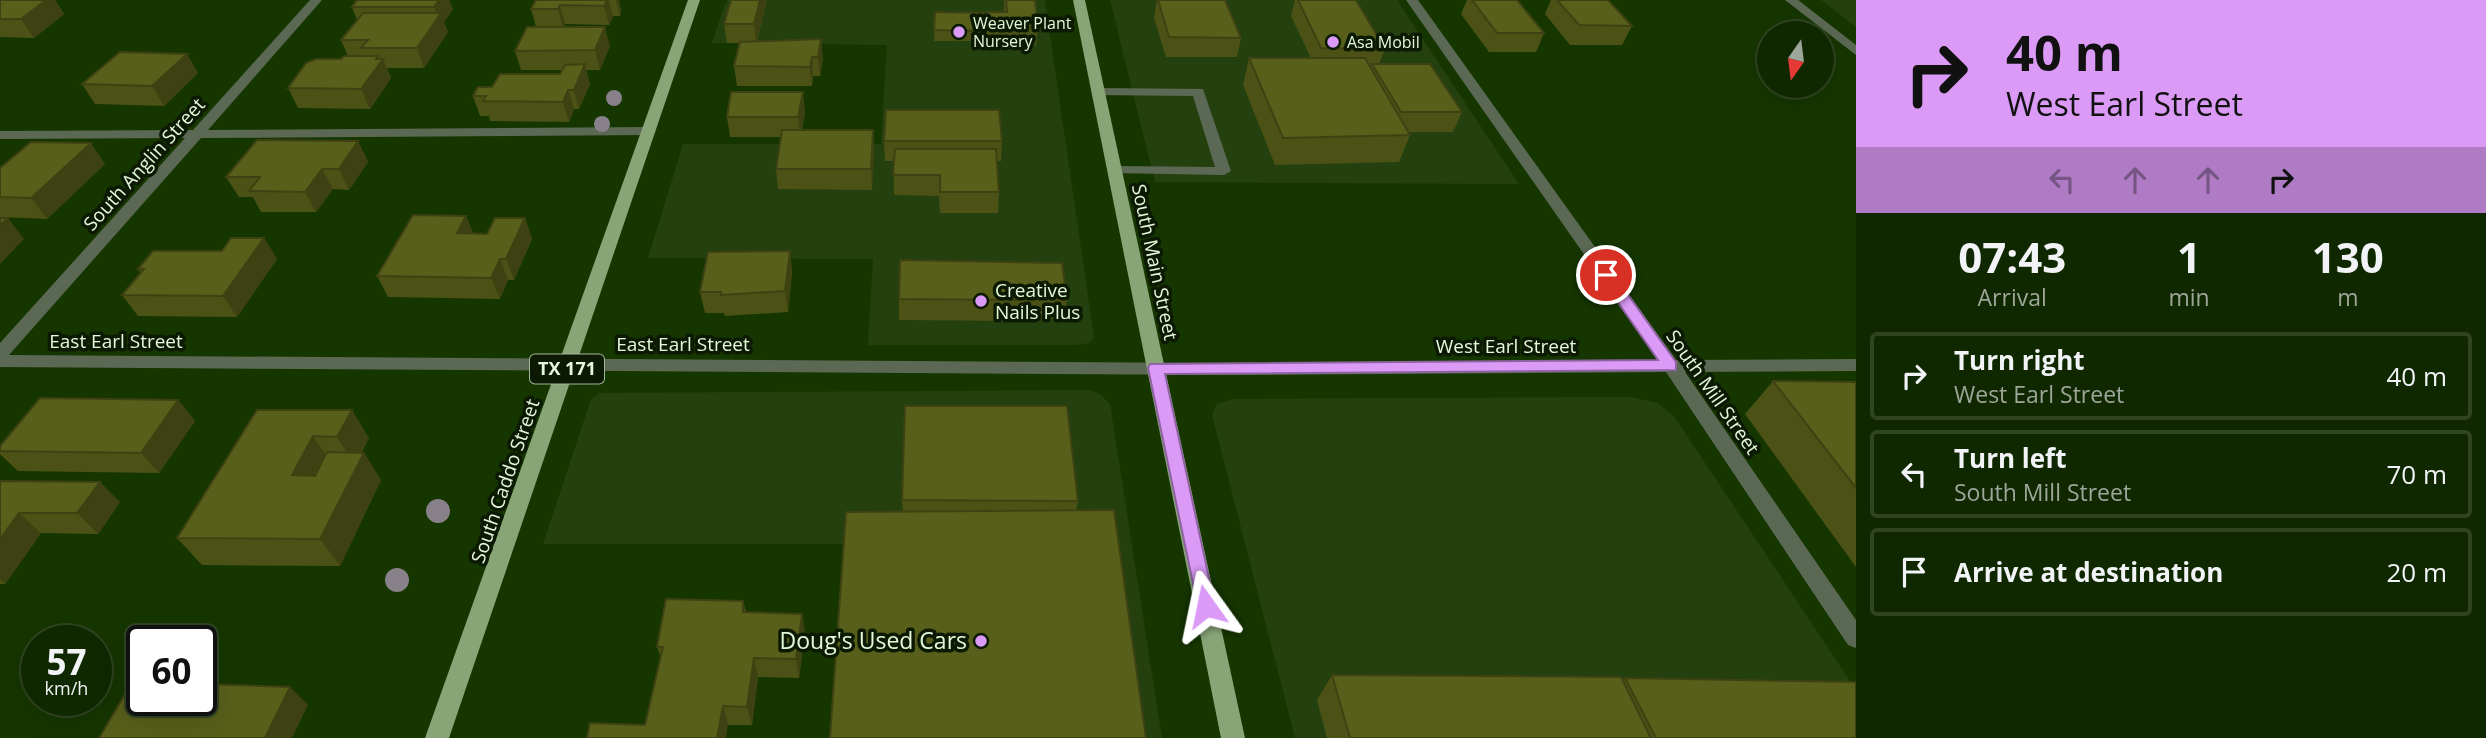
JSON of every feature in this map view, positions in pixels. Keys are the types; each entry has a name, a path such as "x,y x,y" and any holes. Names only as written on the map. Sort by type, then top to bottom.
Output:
{"main road":[{"name":"South Caddo Street","path":"437,738 694,0"},
{"name":"South Main Street","path":"1079,0 1233,738"}],"street":[{"name":"South Anglin Street","path":"0,354 316,0"},
{"name":"South Mill Street","path":"1412,0 1671,366 1856,638"},
{"path":"1791,0 1856,51"},
{"path":"1099,92 1198,92 1224,171 1115,170"},
{"path":"0,135 649,131"},
{"name":"East Earl Street","path":"0,361 1156,368"},
{"name":"West Earl Street","path":"1156,368 1856,365"}],"shaded area":[{"path":"728,0 1045,0 1094,338 1089,343 1075,345 868,345 873,259 648,258 683,144 881,144 887,45 712,43"},
{"path":"1110,0 1397,0 1519,184 1155,182"},
{"path":"1821,0 1856,0 1856,27 1829,6"},
{"path":"1090,390 1100,394 1110,404 1162,738 836,738 849,544 543,544 591,399 599,393"},
{"path":"1631,397 1657,403 1674,416 1856,690 1856,738 1295,738 1212,415 1217,404 1232,399"}],"building":[{"path":"0,0 46,0 21,19 0,19"},
{"path":"357,0 439,0 434,7 352,7"},
{"path":"536,0 607,0 604,6 560,5 558,9 531,9"},
{"path":"731,0 760,0 754,24 724,24"},
{"path":"1006,0 1035,0 1038,27 988,26 987,12 1007,12"},
{"path":"1158,0 1225,0 1241,38 1169,37"},
{"path":"1298,0 1356,0 1385,49 1321,48"},
{"path":"1472,0 1517,0 1544,33 1497,33"},
{"path":"1557,0 1608,0 1632,26 1579,25"},
{"path":"935,12 984,13 985,31 934,30"},
{"path":"363,13 441,13 417,48 361,48 368,40 341,40"},
{"path":"527,27 605,27 595,50 515,51"},
{"path":"821,39 818,57 812,57 810,67 734,66 740,42"},
{"path":"120,52 187,54 152,86 82,84"},
{"path":"344,56 378,56 376,59 383,59 361,89 288,88 306,63 316,59 341,59"},
{"path":"1249,58 1365,58 1410,135 1283,138"},
{"path":"585,64 574,90 568,90 563,102 483,101 486,96 473,96 478,87 492,87 500,74 560,74 565,65"},
{"path":"1372,64 1430,64 1462,112 1401,112"},
{"path":"731,92 803,92 798,117 727,117"},
{"path":"886,110 999,110 1002,141 884,141"},
{"path":"782,130 873,130 871,169 776,169"},
{"path":"257,140 358,141 339,169 322,169 305,192 249,191 260,177 226,177"},
{"path":"31,142 91,143 31,198 0,197 0,168"},
{"path":"895,149 996,149 999,192 940,192 940,175 893,175"},
{"path":"413,215 466,216 457,233 487,234 495,218 525,218 506,259 500,259 491,278 377,276"},
{"path":"231,238 264,238 223,296 122,295 144,269 138,269 153,251 222,251"},
{"path":"790,251 785,291 721,295 721,292 700,292 708,252"},
{"path":"900,260 1062,263 1067,298 899,299"},
{"path":"1773,381 1856,382 1856,488"},
{"path":"40,398 178,400 141,453 0,451 0,446"},
{"path":"905,406 1067,406 1078,501 902,500"},
{"path":"257,410 352,410 337,437 313,436 292,475 315,476 327,452 364,453 320,539 177,538"},
{"path":"0,481 100,482 77,513 19,513 0,539"},
{"name":"Doug's Used Cars","path":"1114,510 1146,738 830,738 846,512"},
{"path":"666,599 743,601 743,612 802,614 796,659 754,658 747,707 723,706 717,738 587,738 590,723 645,725 663,647 657,647"},
{"path":"1332,675 1621,677 1651,738 1350,738"},
{"path":"1625,678 1856,682 1856,738 1656,738"},
{"path":"217,685 290,687 265,738 99,738 126,692 126,716 217,716"}],"place":[{"name":"Weaver Plant Nursery","path":"959,32"},
{"name":"Asa Mobil","path":"1333,42"},
{"name":"Creative Nails Plus","path":"981,301"},
{"name":"Doug's Used Cars","path":"981,641"}],"route":[{"path":"1206,606 1156,368 1671,366 1606,275"}]}
